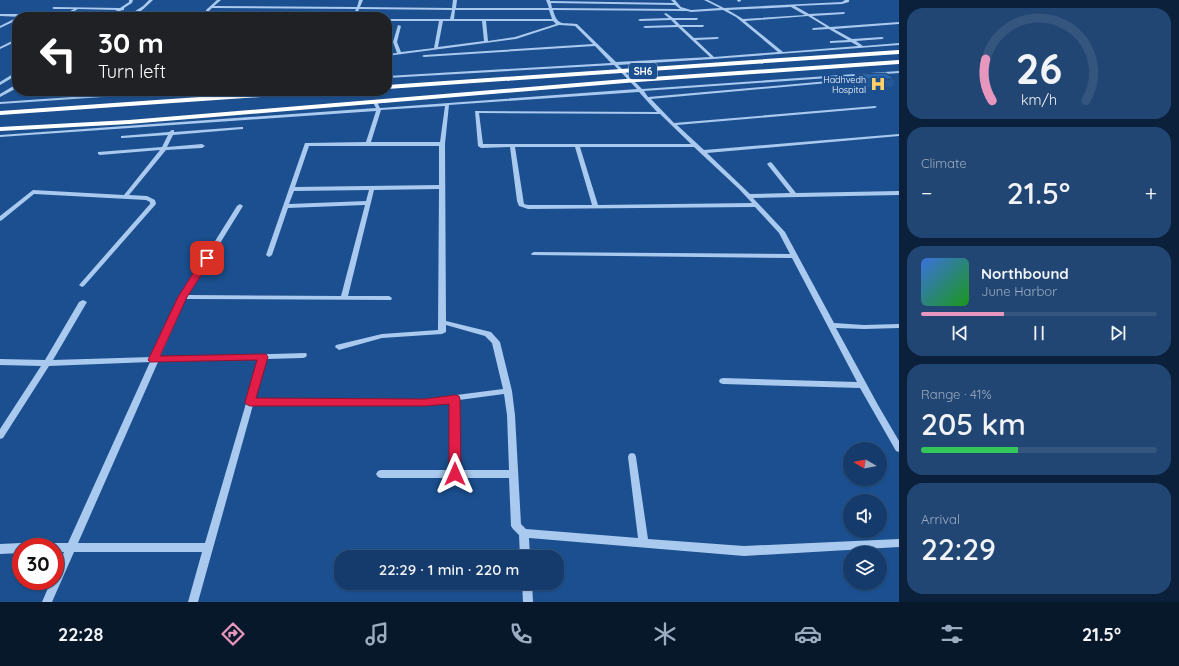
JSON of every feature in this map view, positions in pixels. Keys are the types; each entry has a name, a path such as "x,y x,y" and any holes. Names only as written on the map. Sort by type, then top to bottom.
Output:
{"highway":[{"name":"SH6","path":"392,87 899,52"},
{"path":"0,129 129,122 374,101 899,62"},
{"path":"0,113 246,96"}],"street":[{"path":"118,12 131,2 131,0"},
{"path":"136,12 151,0"},
{"path":"207,11 219,0"},
{"path":"356,12 361,0"},
{"path":"452,20 455,0"},
{"path":"706,0 723,10 734,14 782,53"},
{"path":"211,7 723,10 848,2 847,0"},
{"path":"559,24 554,20 548,1 674,2 680,8 687,10"},
{"path":"792,6 863,47"},
{"path":"54,8 123,9"},
{"path":"70,12 78,8"},
{"path":"742,20 844,13"},
{"path":"0,14 12,15"},
{"path":"666,14 713,58"},
{"path":"640,20 697,19"},
{"path":"392,20 554,20"},
{"path":"436,48 441,20"},
{"path":"484,20 486,42"},
{"path":"0,27 12,21"},
{"path":"813,29 899,23"},
{"path":"392,54 516,38 559,24 576,25 632,81 661,113 748,196 782,232 899,450"},
{"path":"399,26 395,42 399,53"},
{"path":"645,27 703,26"},
{"path":"693,39 717,38"},
{"path":"831,42 882,38"},
{"path":"0,48 12,42"},
{"path":"392,77 713,58 899,44"},
{"path":"424,56 596,45"},
{"path":"0,136 899,72"},
{"path":"648,98 874,78 877,73"},
{"path":"0,84 12,76"},
{"path":"0,96 12,89"},
{"path":"0,103 103,96"},
{"path":"368,144 379,109 374,101"},
{"path":"339,347 382,336 442,332 442,144 447,104"},
{"path":"673,124 875,107"},
{"path":"661,113 477,112 481,146 695,145"},
{"path":"125,197 164,149 176,123"},
{"path":"123,137 241,128"},
{"path":"702,152 899,135"},
{"path":"269,255 307,144 442,144"},
{"path":"100,153 202,146"},
{"path":"512,146 521,205 528,207 757,205"},
{"path":"577,146 596,207"},
{"path":"770,164 794,195"},
{"path":"292,189 442,187"},
{"path":"344,297 372,188"},
{"path":"0,219 34,192 147,198 153,201 153,204 82,285"},
{"path":"748,196 899,193"},
{"path":"286,206 368,203"},
{"path":"47,602 183,297 240,206"},
{"path":"534,254 795,256"},
{"path":"183,297 389,298"},
{"path":"0,436 47,363 83,302"},
{"path":"442,322 488,334 496,342 508,391 511,414 516,526 524,533 744,551 899,543"},
{"path":"831,325 864,327 899,326"},
{"path":"0,362 47,363 303,355"},
{"path":"194,602 263,357"},
{"path":"723,381 863,385"},
{"path":"250,402 425,402 508,391"},
{"path":"455,399 455,474"},
{"path":"632,457 644,543"},
{"path":"381,474 513,474"},
{"path":"524,533 525,550"},
{"path":"64,548 209,547"},
{"path":"0,549 12,548"},
{"path":"527,590 528,602"}],"building":[{"path":"886,73 895,79 863,79 855,74"}],"place":[{"name":"Hadhvedh Hospital","path":"878,84"}],"route":[{"path":"207,258 183,297 154,360 263,357 250,402 379,403 425,402 455,399 455,474"}]}
